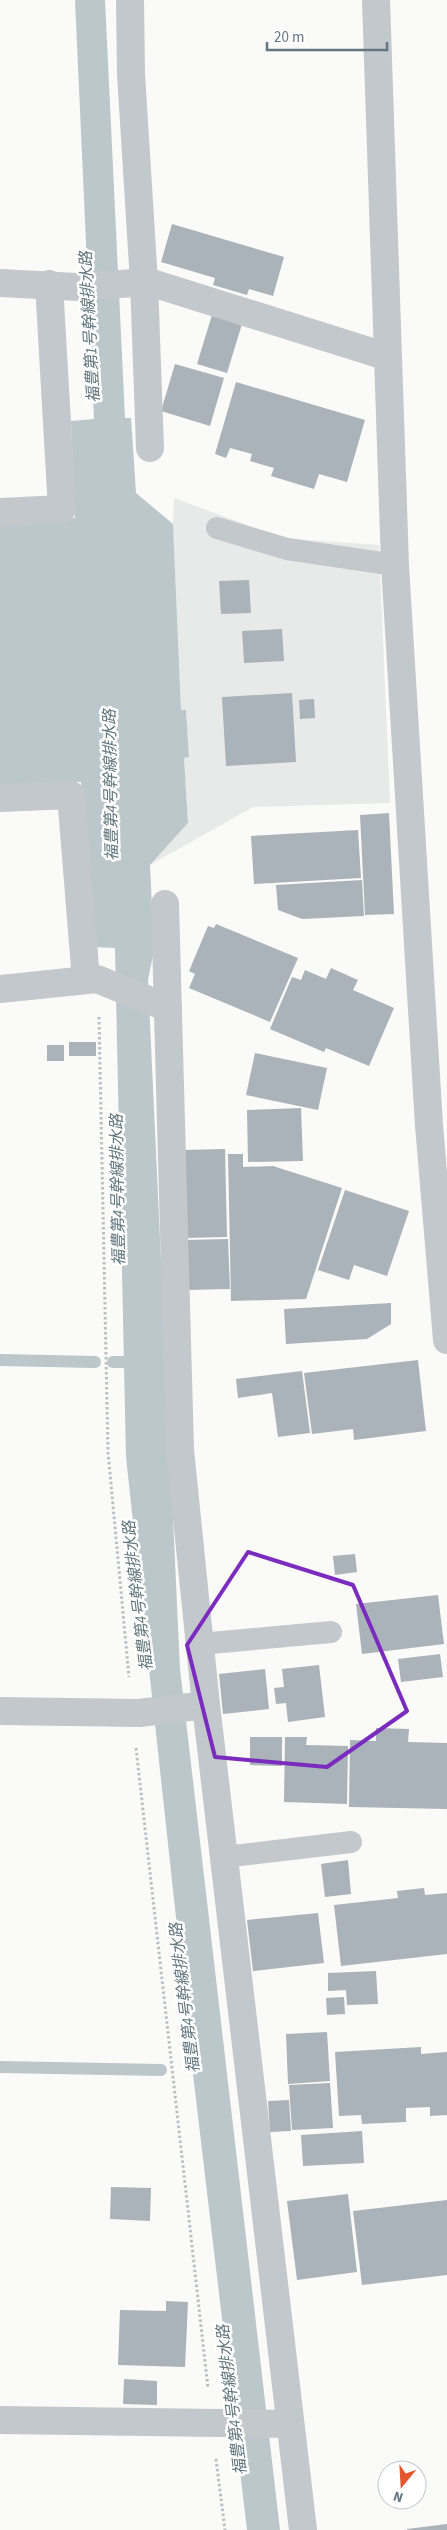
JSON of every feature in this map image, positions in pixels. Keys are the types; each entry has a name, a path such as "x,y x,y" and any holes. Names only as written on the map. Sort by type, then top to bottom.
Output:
{"street":[{"path":"130,0 136,283 150,448"},
{"path":"376,0 395,565 429,1125 447,1340"},
{"path":"0,283 49,284 77,287 149,282 388,357"},
{"path":"0,512 62,509 49,284"},
{"path":"0,798 71,795 91,979"},
{"path":"165,904 166,1007 180,1450 200,1644 202,1706 224,1857 285,2424 303,2530"},
{"path":"0,989 91,979 166,1007"},
{"path":"0,1711 136,1713 202,1706"},
{"path":"0,2420 285,2424"}],"lane":[{"path":"217,528 287,549 395,565"},
{"path":"200,1644 330,1632"},
{"path":"224,1857 351,1842"}],"path":[{"path":"91,979 99,1008 108,1452 215,2423 225,2530"}],"highlighted area":[{"path":"248,1552 353,1585 407,1711 327,1767 215,1757 187,1645"}],"shaded area":[{"path":"174,498 282,538 379,545 390,803 253,807 150,865 188,823 184,758 189,757 186,710 181,710 173,524"}],"water":[{"name":"福豊第4号幹線排水路","path":"75,0 105,0 125,418 131,418 136,493 173,524 181,710 186,710 189,757 184,758 188,823 150,865 154,950 148,980 180,1669 280,2530 247,2530 193,2074 126,1457 115,948 92,947 81,782 0,785 0,524 75,518 71,421 94,419"}],"building":[{"path":"172,224 284,257 273,296 249,289 247,295 213,285 215,278 161,262"},
{"path":"212,315 242,324 227,373 197,364"},
{"path":"175,364 224,378 210,426 161,411"},
{"path":"236,382 365,420 347,482 319,474 314,489 271,476 274,468 250,461 252,454 230,448 226,458 215,454"},
{"path":"249,580 251,613 221,614 219,581"},
{"path":"282,629 284,661 244,663 242,631"},
{"path":"292,693 296,762 226,766 222,697"},
{"path":"314,699 315,718 300,719 299,700"},
{"path":"389,813 394,914 365,915 360,815"},
{"path":"358,830 361,878 254,884 251,836"},
{"path":"362,880 364,916 302,919 278,910 276,885"},
{"path":"216,924 298,958 270,1022 189,988 195,974 189,971 208,926 214,928"},
{"path":"331,968 358,980 353,990 394,1008 369,1066 326,1048 324,1052 270,1029 292,977 301,980 305,970 326,979"},
{"path":"69,1042 96,1042 96,1056 69,1056"},
{"path":"47,1045 64,1045 64,1061 47,1061"},
{"path":"255,1053 327,1068 318,1110 246,1095"},
{"path":"301,1108 303,1161 248,1162 247,1110"},
{"path":"225,1149 227,1237 185,1238 183,1150"},
{"path":"228,1154 243,1154 243,1167 273,1166 342,1188 306,1299 231,1301"},
{"path":"345,1190 409,1211 387,1276 354,1265 349,1280 318,1270"},
{"path":"228,1239 230,1289 186,1290 185,1240"},
{"path":"391,1303 391,1324 367,1339 286,1344 284,1309"},
{"path":"418,1360 426,1431 354,1440 353,1429 312,1434 304,1373"},
{"path":"302,1371 310,1433 278,1437 272,1393 238,1398 236,1379"},
{"path":"355,1554 357,1572 335,1575 333,1556"},
{"path":"438,1595 444,1644 362,1654 356,1604"},
{"path":"440,1654 443,1677 401,1682 398,1659"},
{"path":"319,1665 325,1717 288,1722 286,1703 276,1704 274,1688 284,1687 282,1669"},
{"path":"265,1669 269,1709 223,1714 219,1674"},
{"path":"376,1728 409,1729 408,1742 447,1743 447,1809 349,1807 350,1740 376,1741"},
{"path":"250,1737 282,1737 282,1766 250,1765"},
{"path":"285,1737 307,1737 306,1745 348,1746 347,1804 284,1802"},
{"path":"348,1860 351,1894 325,1897 321,1864"},
{"path":"424,1888 425,1895 447,1893 447,1954 341,1966 334,1905 398,1898 397,1891"},
{"path":"318,1913 324,1963 253,1971 247,1920"},
{"path":"376,1971 378,2004 347,2005 346,1990 328,1991 328,1973"},
{"path":"344,1997 345,2014 327,2015 326,1998"},
{"path":"327,2032 330,2081 288,2084 286,2034"},
{"path":"421,2047 421,2054 447,2052 447,2115 430,2116 430,2107 406,2108 406,2122 362,2124 361,2115 339,2116 335,2052"},
{"path":"330,2083 333,2128 292,2130 289,2085"},
{"path":"289,2100 291,2131 270,2132 268,2101"},
{"path":"362,2131 364,2163 303,2166 301,2135"},
{"path":"111,2187 151,2188 150,2221 110,2219"},
{"path":"348,2194 357,2272 297,2280 287,2201"},
{"path":"447,2200 447,2275 362,2285 353,2211"},
{"path":"166,2301 188,2302 185,2367 118,2365 120,2310 166,2311"},
{"path":"124,2379 157,2381 157,2405 123,2404"},
{"path":"447,2524 447,2530 407,2530 407,2529"}],"waterway":[{"path":"0,1360 95,1362"},
{"path":"113,1362 136,1362"},
{"path":"0,2067 161,2070"}],"water label":[{"name":"福豊第1号幹線排水路","path":"89,327"}]}
